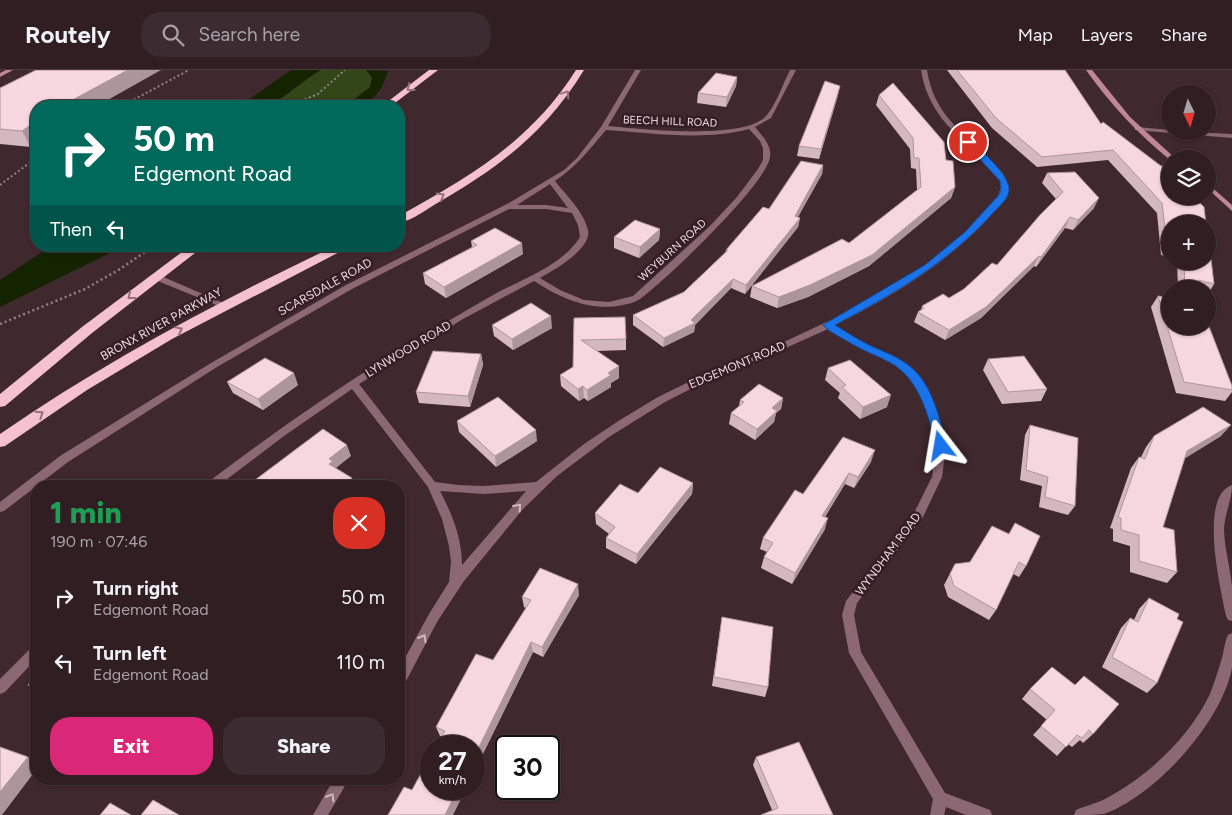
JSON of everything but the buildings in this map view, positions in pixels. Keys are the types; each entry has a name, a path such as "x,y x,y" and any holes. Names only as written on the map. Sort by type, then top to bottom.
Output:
{"highway":[{"path":"394,100 434,70"},
{"path":"405,216 471,178 528,136 566,96 580,70"},
{"path":"0,402 87,330 190,252"},
{"name":"BRONX RIVER PARKWAY","path":"0,442 95,379 224,305 333,252"}],"street":[{"path":"0,75 10,70"},
{"name":"SCARSDALE ROAD","path":"36,480 64,458 214,365 349,287 507,208 566,171 579,159 604,128 638,70"},
{"name":"BEECH HILL ROAD","path":"604,128 711,133 759,125 769,118 793,70"},
{"name":"EDGEMONT ROAD","path":"405,670 455,583 537,486 592,443 662,400 700,380 828,325 873,301 929,267 973,230 995,206 1005,191 1004,181 1000,174 955,129 937,107 926,85 924,70"},
{"path":"1089,70 1137,130 1162,150"},
{"name":"WEYBURN ROAD","path":"533,277 561,294 592,304 612,305 636,298 732,209 761,171 766,160 767,149 751,127"},
{"path":"1137,130 1232,136"},
{"name":"LYNWOOD ROAD","path":"219,480 279,433 353,382 416,342 566,257 582,240 585,229 580,219 550,180"},
{"path":"1216,194 1232,209"},
{"path":"507,208 546,207 573,211"},
{"path":"156,277 224,305"},
{"name":"WYNDHAM ROAD","path":"828,325 864,347 894,360 910,372 922,388 934,418 941,446 937,477 919,514 852,601 848,615 854,653 940,798"},
{"path":"353,382 432,485 445,512 452,533 456,555 455,583"},
{"name":"SCARSDALE ROAD","path":"0,508 30,485"},
{"path":"432,485 449,489 498,491 537,486"},
{"path":"1232,489 1223,499 1217,522 1232,616"},
{"path":"1081,815 1119,800 1164,766 1184,746 1200,726 1214,700 1229,657 1232,639"},
{"path":"0,688 30,657"},
{"path":"320,815 338,785"},
{"path":"937,815 940,798 985,815"}],"path":[{"path":"133,100 189,70"},
{"path":"302,100 326,88 334,77 345,70"},
{"path":"0,185 30,162"},
{"path":"0,324 85,288 120,269 145,252"}],"shaded area":[{"path":"291,70 321,70 278,100 248,100"},
{"path":"321,70 366,70 372,77 370,87 354,100 277,100 285,96 293,88"},
{"path":"366,70 388,71 382,86 371,100 354,100 370,87 372,77"},
{"path":"42,252 112,252 0,307 0,280"}],"route":[{"path":"941,446 934,418 922,388 910,372 894,360 864,347 828,325 873,301 929,267 968,234 1002,198 1005,186 1000,174 968,142"}]}
